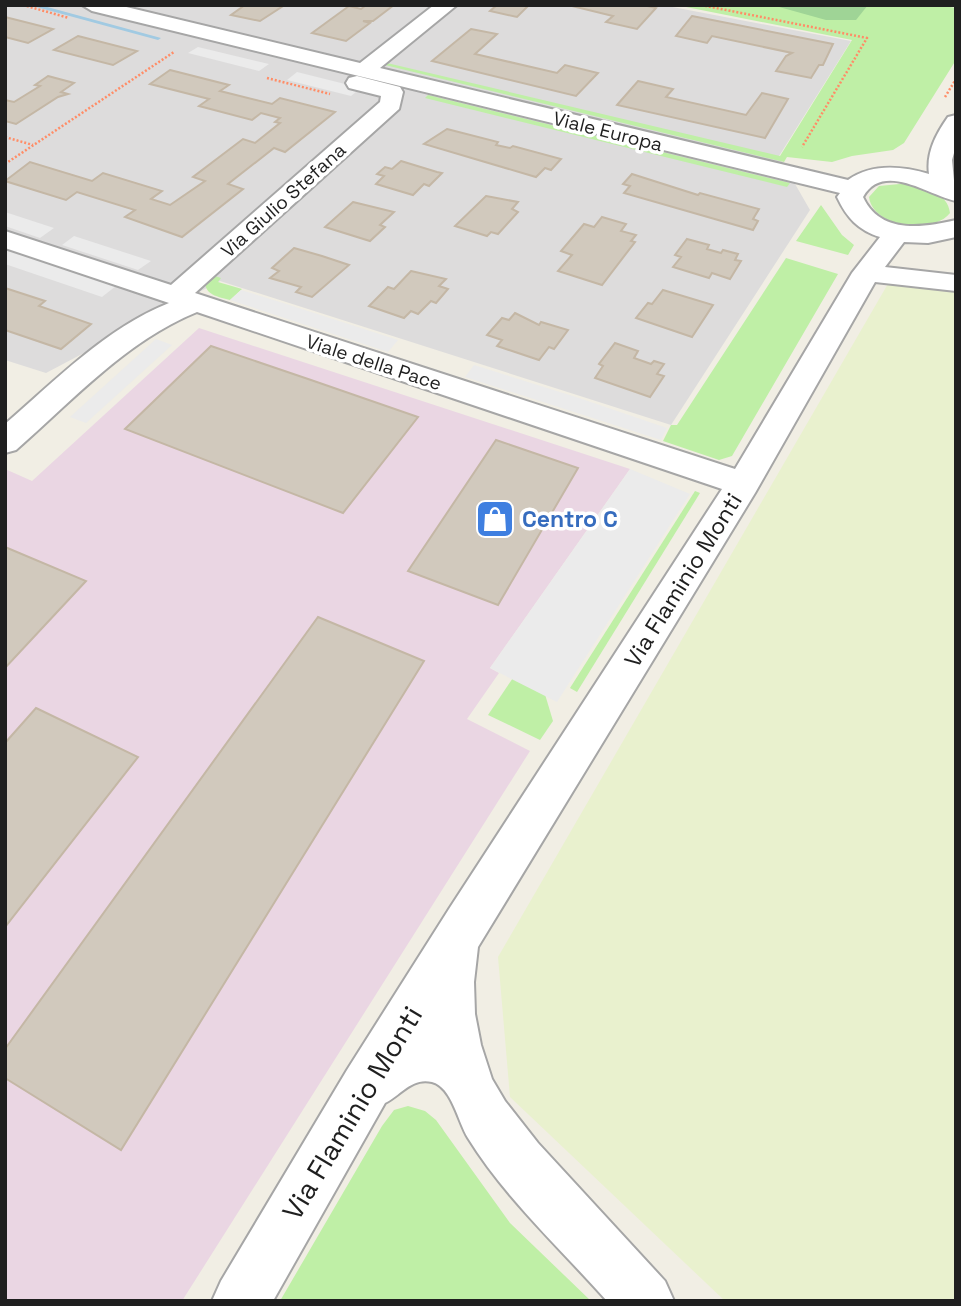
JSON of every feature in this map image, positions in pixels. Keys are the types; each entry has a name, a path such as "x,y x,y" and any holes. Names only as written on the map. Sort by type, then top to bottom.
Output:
{"street":[{"name":"Viale Europa","path":"92,5 853,189"},
{"path":"158,22 186,5"},
{"path":"363,71 447,5"},
{"name":"Via Giulio Stefana","path":"5,442 123,339 185,300 391,104 392,92 205,46"},
{"path":"950,191 939,169 940,152 956,122"},
{"path":"903,175 940,152"},
{"path":"950,191 933,181 903,175 877,176 858,183 850,197 858,214 897,233 931,236 956,228"},
{"name":"Via Flaminio Monti","path":"243,1298 365,1088 465,925 743,484 866,273 897,233"},
{"name":"Viale della Pace","path":"5,239 743,484"},
{"path":"866,273 956,283"},
{"name":"Via Flaminio Monti","path":"465,925 453,959 449,991 453,1032 462,1071 481,1113 501,1143 645,1301"},
{"path":"365,1088 406,1057 438,1057 462,1071"}],"path":[{"path":"23,5 75,19"},
{"path":"701,5 867,38 796,157"},
{"path":"5,164 181,47"},
{"path":"171,54 185,57"},
{"path":"266,78 333,95"},
{"path":"5,137 34,145"}],"shaded area":[{"path":"5,5 662,5 851,41 779,156 810,210 671,425 220,281 46,373 5,360"},
{"path":"198,47 269,64 259,71 188,53"},
{"path":"297,72 361,88 351,96 287,80"},
{"path":"5,212 54,228 40,238 5,226"},
{"path":"74,236 151,261 138,270 62,245"},
{"path":"5,249 116,286 102,297 5,264"},
{"path":"241,290 398,340 388,352 230,300"},
{"path":"199,328 630,469 490,668 499,673 467,719 530,751 182,1301 5,1301 5,469 32,481"},
{"path":"156,339 172,345 86,423 70,417"},
{"path":"474,365 667,428 661,440 465,377"},
{"path":"630,469 690,494 557,702 490,668"}],"green space":[{"path":"676,5 939,5 956,8 956,60 904,143 893,150 832,162 787,157 784,162 385,65 387,63 780,156 852,40"},
{"path":"772,5 868,5 856,20 826,20"},
{"path":"428,95 790,183 787,187 425,98"},
{"path":"910,183 941,196 950,213 931,224 905,225 881,216 873,207 869,197 879,186"},
{"path":"821,205 842,235 854,245 848,255 796,241"},
{"path":"786,258 838,274 732,456 719,460 663,441 671,425 677,425"},
{"path":"212,275 221,278 218,282 242,289 230,300 214,295 208,291 205,284"},
{"path":"889,282 956,288 956,1301 725,1301 510,1097 498,957"},
{"path":"695,491 700,493 577,692 570,688"},
{"path":"519,669 541,681 553,721 540,740 488,715"},
{"path":"408,1106 425,1111 436,1120 510,1223 591,1301 280,1301 382,1126 394,1110"}],"building":[{"path":"245,5 283,6 260,21 231,15"},
{"path":"363,5 394,5 373,21 363,21 370,23 346,41 312,33 349,6 361,9 365,6"},
{"path":"497,5 529,5 517,17 490,11"},
{"path":"568,5 643,5 656,8 637,29 606,22 613,16"},
{"path":"692,16 833,44 823,65 819,65 811,78 776,71 786,56 792,53 712,36 707,43 676,36"},
{"path":"5,17 53,29 28,43 5,37"},
{"path":"471,29 497,34 475,54 557,73 565,65 598,73 576,96 432,61"},
{"path":"78,36 137,51 113,65 54,50"},
{"path":"170,70 229,85 220,91 272,104 280,98 335,112 285,152 274,148 228,184 243,189 182,237 125,217 135,210 77,192 66,200 5,181 30,162 92,181 103,173 162,191 151,199 170,205 205,181 193,177 243,139 255,143 280,123 275,122 280,118 261,113 252,120 199,106 209,99 150,84"},
{"path":"48,76 74,83 61,92 68,94 58,97 16,124 5,121 5,100 14,102 40,86 35,85"},
{"path":"638,81 673,89 666,97 746,115 762,93 788,99 765,138 617,105"},
{"path":"447,129 498,142 496,145 510,148 513,146 561,159 551,170 545,168 536,177 424,144"},
{"path":"401,161 442,173 429,186 424,184 413,195 376,184 384,176 377,174 385,167 392,169"},
{"path":"632,174 698,195 700,193 759,209 753,219 758,221 753,230 624,193 630,186 623,184"},
{"path":"486,196 518,202 512,209 518,212 498,234 491,232 487,236 455,226"},
{"path":"353,202 394,212 380,225 385,227 370,241 325,227"},
{"path":"602,217 626,224 621,231 636,235 631,241 635,242 602,285 558,271 572,255 561,251 584,224 594,227"},
{"path":"687,239 709,245 707,249 738,254 735,260 741,261 730,279 712,273 709,278 673,267 681,257 675,255"},
{"path":"294,248 349,265 312,297 296,292 301,287 270,278 279,271 272,268"},
{"path":"411,271 446,279 439,286 448,289 436,303 431,301 418,314 411,311 404,318 369,306 388,287 394,289"},
{"path":"5,288 45,301 39,306 91,324 61,349 5,330"},
{"path":"663,290 713,305 692,337 636,318"},
{"path":"515,313 539,325 541,322 568,330 554,349 549,347 539,360 497,346 502,340 487,335 502,318 509,320"},
{"path":"615,343 638,351 634,358 651,364 654,361 664,364 657,374 664,376 650,397 595,378 603,366 599,364"},
{"path":"211,346 418,417 343,513 125,429"},
{"name":"Centro C","path":"496,440 578,468 498,605 408,571"},
{"path":"5,547 86,581 5,668"},
{"path":"318,617 424,661 121,1150 5,1078 5,1049"},
{"path":"36,708 138,757 5,927 5,743"}],"waterway":[{"path":"32,5 158,38"}],"place":[{"name":"Centro C","path":"495,519"}]}
